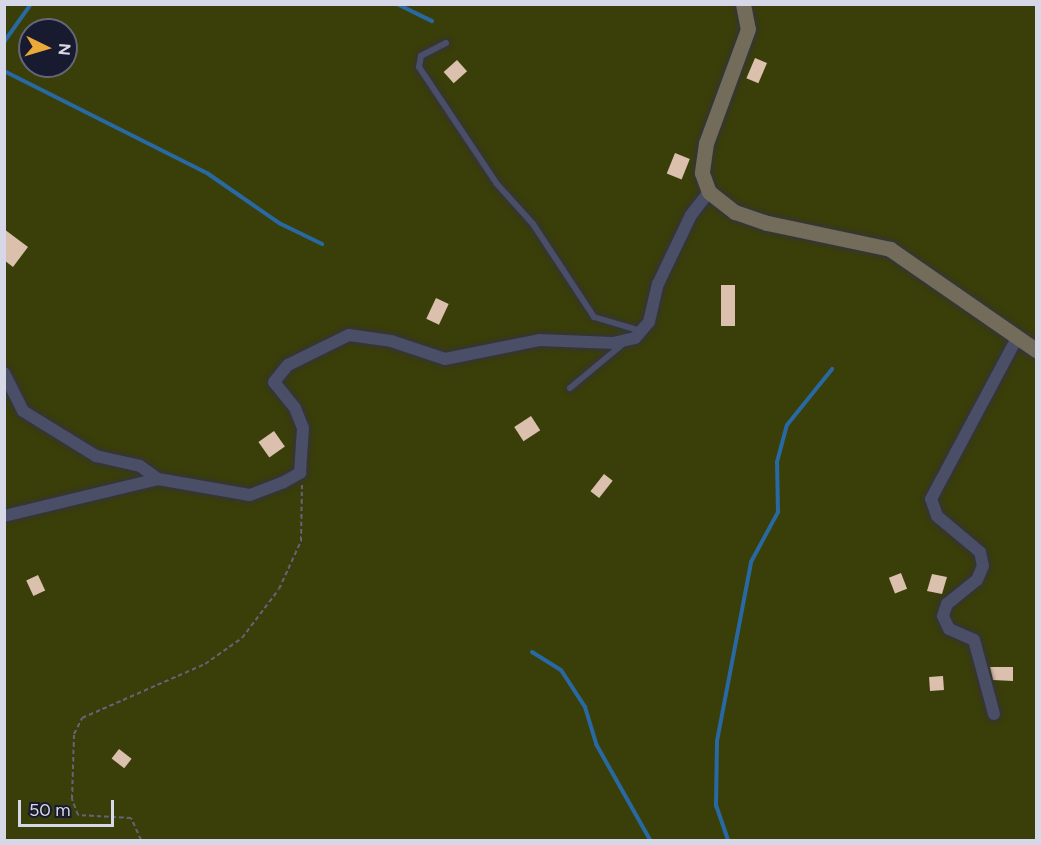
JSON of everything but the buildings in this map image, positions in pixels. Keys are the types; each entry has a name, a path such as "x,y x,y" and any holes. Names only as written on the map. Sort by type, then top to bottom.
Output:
{"street":[{"path":"743,4 748,29 706,143 702,173 709,192 735,212 767,223 890,249 1016,340 1036,350"},
{"path":"4,516 158,479 250,495 300,473 303,428 295,408 274,382 288,365 325,343 349,335 391,341 445,359 540,340 627,341 642,331 691,215 709,192"},
{"path":"994,714 974,640 949,629 943,616 947,604 977,580 983,566 980,552 937,516 931,499 1016,340"},
{"path":"4,373 23,411 96,456 140,466 158,479"}],"lane":[{"path":"446,44 421,56 419,67 497,184 533,224 594,317 642,331"},
{"path":"570,388 627,341"}],"path":[{"path":"141,840 130,818 78,815 72,798 74,734 82,718 205,664 242,638 279,589 301,541 300,473"}],"green space":[{"path":"5,5 1036,5 1036,840 5,840"}],"waterway":[{"path":"4,42 31,4"},
{"path":"397,4 432,21"},
{"path":"4,71 207,173 279,223 322,244"},
{"path":"728,840 716,806 717,741 751,562 778,512 777,462 787,425 832,369"},
{"path":"532,652 561,670 585,707 596,744 650,840"}]}
